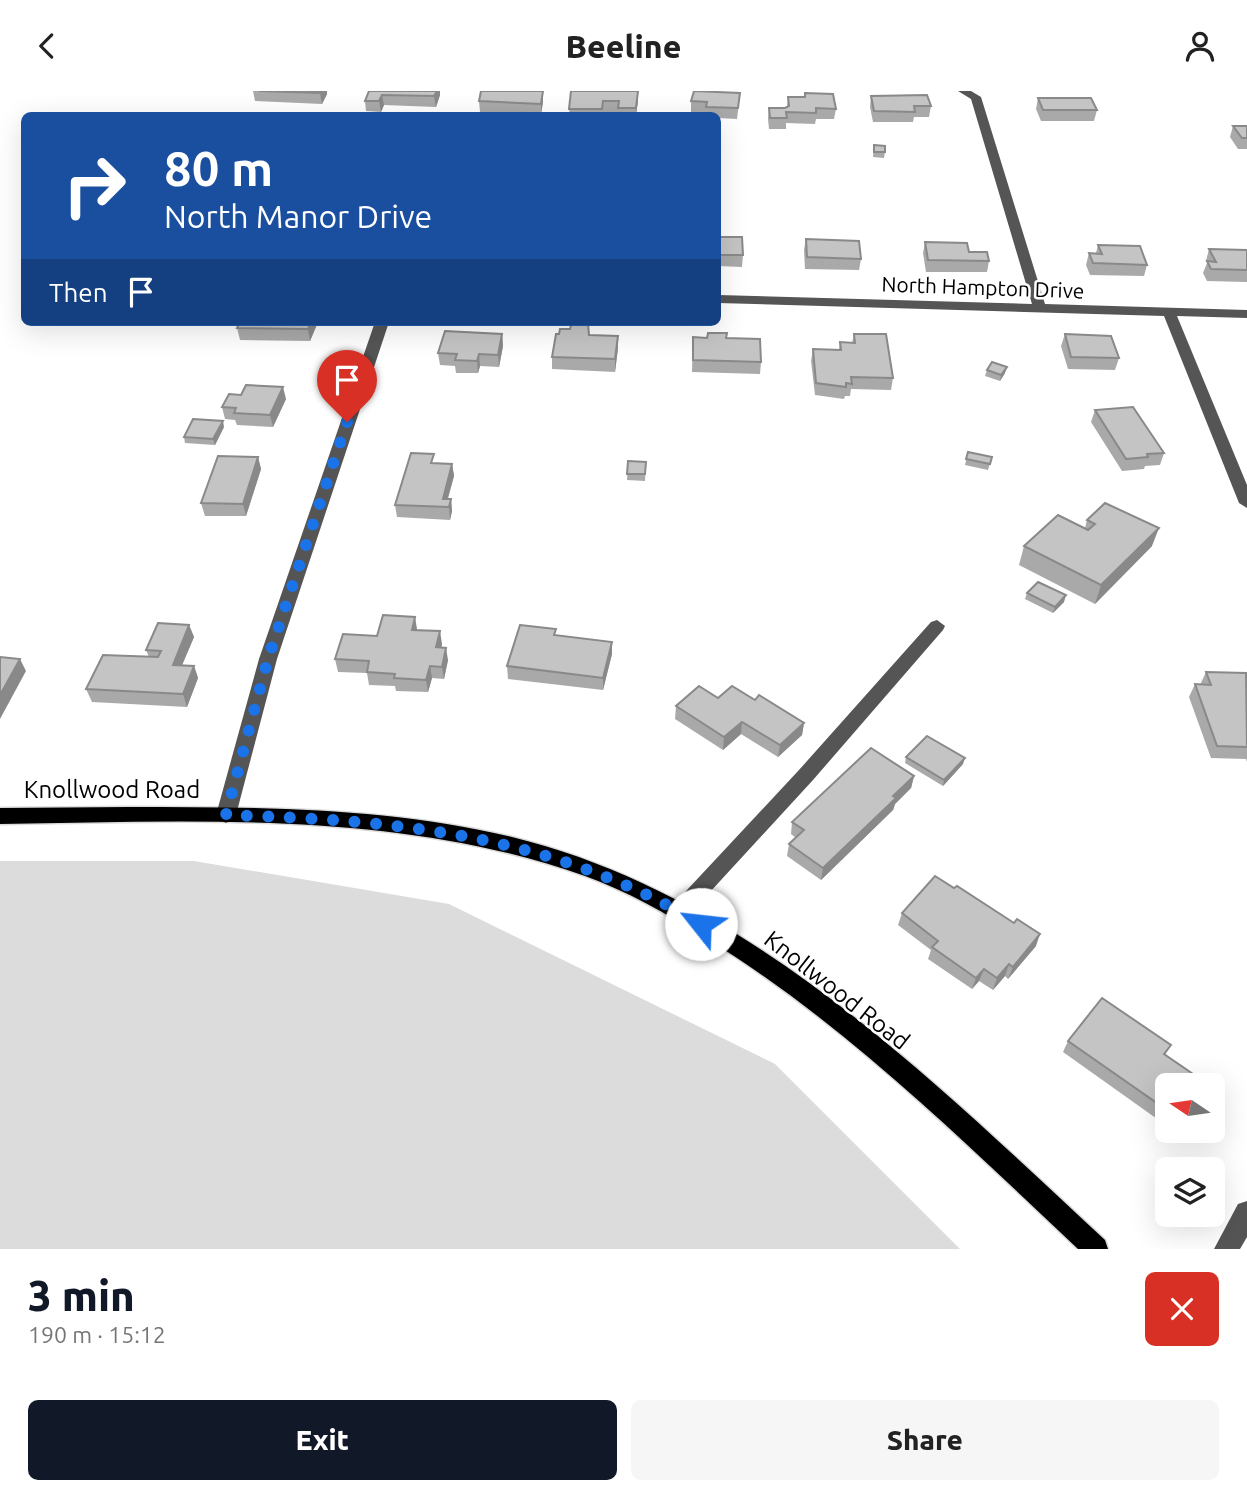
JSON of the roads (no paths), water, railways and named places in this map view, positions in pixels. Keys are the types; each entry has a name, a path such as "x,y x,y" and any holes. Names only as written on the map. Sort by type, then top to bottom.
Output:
{"main road":[{"name":"Knollwood Road","path":"0,816 226,815 327,818 410,825 514,845 562,860 680,911 744,950 824,1007 971,1133 1096,1249"}],"street":[{"path":"963,91 976,97 1036,290 1039,308"},
{"name":"North Hampton Drive","path":"721,299 1247,314"},
{"path":"1169,313 1247,503"},
{"path":"226,815 268,659 381,326"},
{"path":"680,911 815,765 937,626"},
{"path":"1226,1249 1247,1213"}]}
